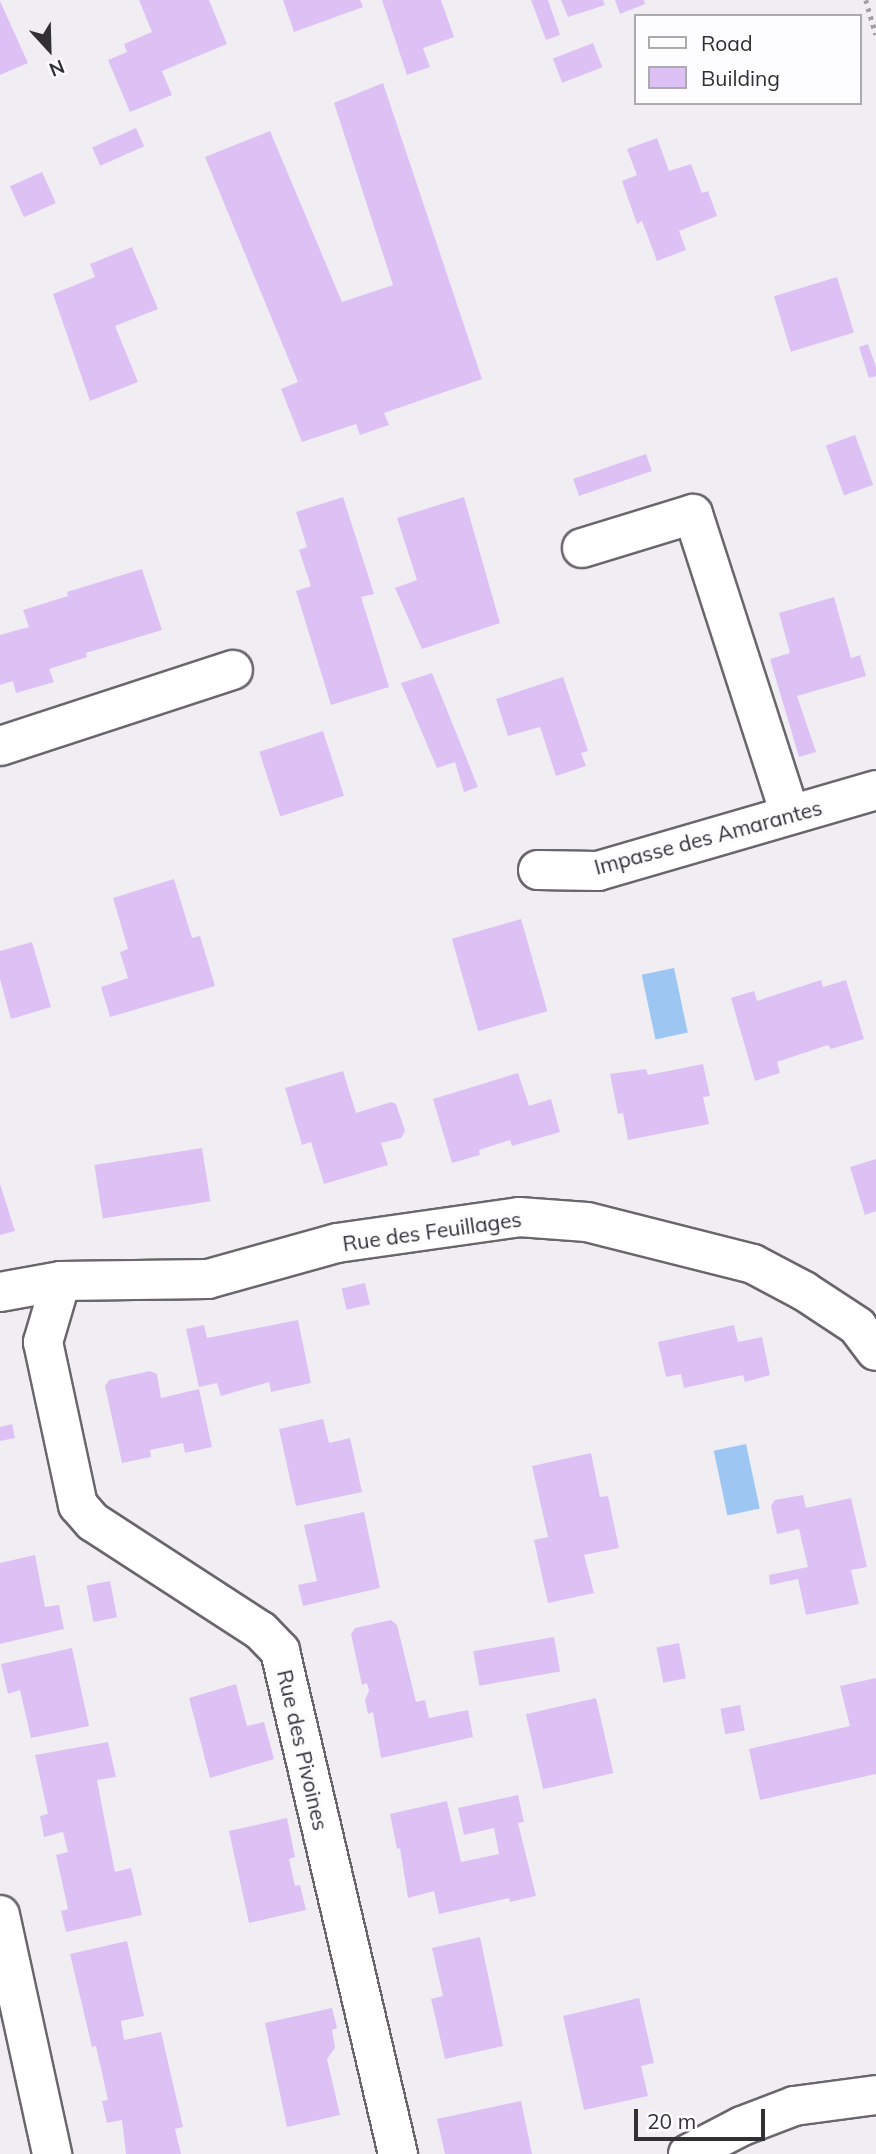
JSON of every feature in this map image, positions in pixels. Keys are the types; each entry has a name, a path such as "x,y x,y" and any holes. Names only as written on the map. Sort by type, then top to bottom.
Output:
{"street":[{"path":"582,548 693,514 790,815"},
{"path":"0,746 233,670"},
{"name":"Impasse des Amarantes","path":"538,870 597,871 876,790"},
{"name":"Rue des Feuillages","path":"0,1292 61,1282 208,1279 337,1243 519,1217 587,1222 753,1264 804,1291 857,1326 876,1351"},
{"name":"Rue des Pivoines","path":"61,1282 43,1342 78,1505 93,1522 261,1632 280,1651 398,2154"},
{"path":"0,1915 52,2154"},
{"path":"688,2154 742,2126 794,2106 876,2095"}],"path":[{"path":"866,0 876,35"}],"water":[{"path":"674,968 688,1033 655,1039 642,975"},
{"path":"746,1444 760,1509 727,1515 714,1451"}],"building":[{"path":"139,0 209,0 227,44 162,71 172,95 130,112 108,60 127,52 124,44 152,32"},
{"path":"283,0 360,0 363,7 294,32"},
{"path":"382,0 441,0 454,37 423,48 430,67 407,75"},
{"path":"531,0 548,0 560,35 546,40"},
{"path":"561,0 603,0 605,5 568,17"},
{"path":"615,0 644,0 645,4 620,14"},
{"path":"0,1 28,63 0,75"},
{"path":"593,43 602,67 562,83 553,58"},
{"path":"383,83 482,379 384,413 389,425 360,435 356,424 302,442 281,389 298,382 205,157 270,131 342,302 393,285 334,103"},
{"path":"136,128 144,146 100,166 92,148"},
{"path":"657,138 669,171 691,164 702,193 708,191 717,216 679,231 686,250 657,261 642,221 637,224 622,181 637,175 627,149"},
{"path":"42,172 56,203 24,217 10,186"},
{"path":"132,247 158,309 115,326 138,382 90,401 53,294 95,277 90,264"},
{"path":"837,277 854,332 791,352 774,296"},
{"path":"868,344 876,367 876,376 869,378 859,347"},
{"path":"855,435 873,485 844,495 826,446"},
{"path":"646,454 652,471 579,496 573,479"},
{"path":"343,497 374,594 361,597 389,687 331,705 296,591 311,586 299,550 307,547 296,512"},
{"path":"464,497 500,623 422,649 395,588 417,580 397,518"},
{"path":"142,569 162,630 86,653 87,657 49,669 54,682 16,693 13,681 0,685 0,635 29,627 23,610 68,596 67,592"},
{"path":"834,597 851,658 860,655 866,676 797,696 816,752 799,757 770,659 790,653 779,613"},
{"path":"432,673 478,787 464,792 455,762 437,768 401,683"},
{"path":"563,677 588,751 581,753 586,766 556,776 540,727 508,736 496,699"},
{"path":"323,731 344,796 280,816 259,752"},
{"path":"174,879 192,938 200,936 215,986 110,1017 101,987 128,978 120,952 128,949 113,898"},
{"path":"521,919 547,1011 478,1031 452,939"},
{"path":"32,942 51,1007 11,1019 0,979 0,951"},
{"path":"821,980 823,987 846,980 864,1039 831,1049 828,1045 777,1062 780,1073 755,1081 731,998 754,991 757,1001"},
{"path":"703,1064 710,1096 703,1097 709,1124 628,1140 623,1113 618,1114 610,1074 646,1069 648,1075"},
{"path":"343,1071 356,1113 391,1102 396,1104 405,1131 401,1138 381,1143 388,1165 324,1184 311,1142 302,1145 285,1088"},
{"path":"518,1073 529,1106 551,1099 560,1132 512,1146 510,1140 479,1150 480,1155 452,1163 433,1099"},
{"path":"202,1148 210,1201 103,1218 94,1165"},
{"path":"876,1159 876,1211 865,1215 850,1167"},
{"path":"0,1184 15,1231 0,1235"},
{"path":"365,1283 370,1304 347,1310 342,1288"},
{"path":"298,1320 311,1383 271,1392 269,1382 221,1396 217,1383 199,1387 186,1329 204,1325 207,1338"},
{"path":"734,1325 738,1342 762,1337 770,1375 745,1382 743,1375 684,1388 681,1374 666,1377 658,1342"},
{"path":"150,1371 157,1374 161,1398 199,1389 212,1447 185,1453 183,1443 150,1450 151,1457 122,1463 105,1386 109,1380"},
{"path":"323,1419 329,1443 350,1438 362,1492 296,1506 279,1429"},
{"path":"12,1424 15,1438 0,1441 0,1427"},
{"path":"591,1453 600,1497 608,1496 619,1548 584,1555 594,1593 548,1603 534,1540 548,1537 532,1466"},
{"path":"803,1495 806,1508 851,1498 867,1567 851,1570 859,1604 806,1615 798,1579 770,1585 769,1575 808,1567 799,1529 777,1534 771,1506 775,1500"},
{"path":"364,1512 380,1588 303,1606 298,1585 317,1581 304,1525"},
{"path":"35,1555 45,1607 59,1605 64,1629 0,1644 0,1563"},
{"path":"110,1581 117,1617 94,1622 86,1586"},
{"path":"391,1620 397,1625 416,1702 425,1700 429,1718 468,1710 473,1737 381,1758 373,1712 368,1714 365,1700 369,1691 367,1683 362,1685 351,1634 355,1628"},
{"path":"554,1637 560,1671 479,1686 473,1651"},
{"path":"679,1643 686,1678 663,1683 656,1647"},
{"path":"72,1648 89,1726 31,1738 20,1690 8,1694 1,1664"},
{"path":"876,1678 876,1774 760,1800 749,1749 850,1726 840,1686"},
{"path":"236,1684 247,1726 264,1722 274,1759 210,1778 189,1698"},
{"path":"596,1698 613,1773 543,1789 526,1714"},
{"path":"740,1705 745,1731 725,1734 720,1709"},
{"path":"108,1742 116,1777 97,1780 105,1822 115,1872 131,1868 142,1915 66,1932 61,1911 68,1909 56,1855 68,1852 63,1832 44,1837 40,1816 48,1814 35,1755"},
{"path":"518,1795 524,1822 518,1823 536,1896 510,1902 509,1898 439,1914 434,1891 408,1898 400,1848 397,1849 390,1814 447,1801 461,1862 499,1854 494,1828 464,1835 458,1808"},
{"path":"287,1818 295,1857 289,1859 295,1886 300,1885 306,1910 249,1923 229,1831"},
{"path":"480,1937 503,2046 445,2059 431,1999 443,1996 432,1948"},
{"path":"127,1941 144,2016 121,2021 124,2040 161,2032 183,2127 175,2129 181,2154 126,2154 122,2120 107,2123 102,2101 108,2100 96,2046 92,2047 70,1954"},
{"path":"639,1998 654,2063 641,2066 648,2096 584,2110 563,2016"},
{"path":"332,2008 337,2028 332,2030 335,2048 327,2059 340,2115 287,2127 265,2023"},
{"path":"521,2101 532,2154 445,2154 437,2119"}]}
